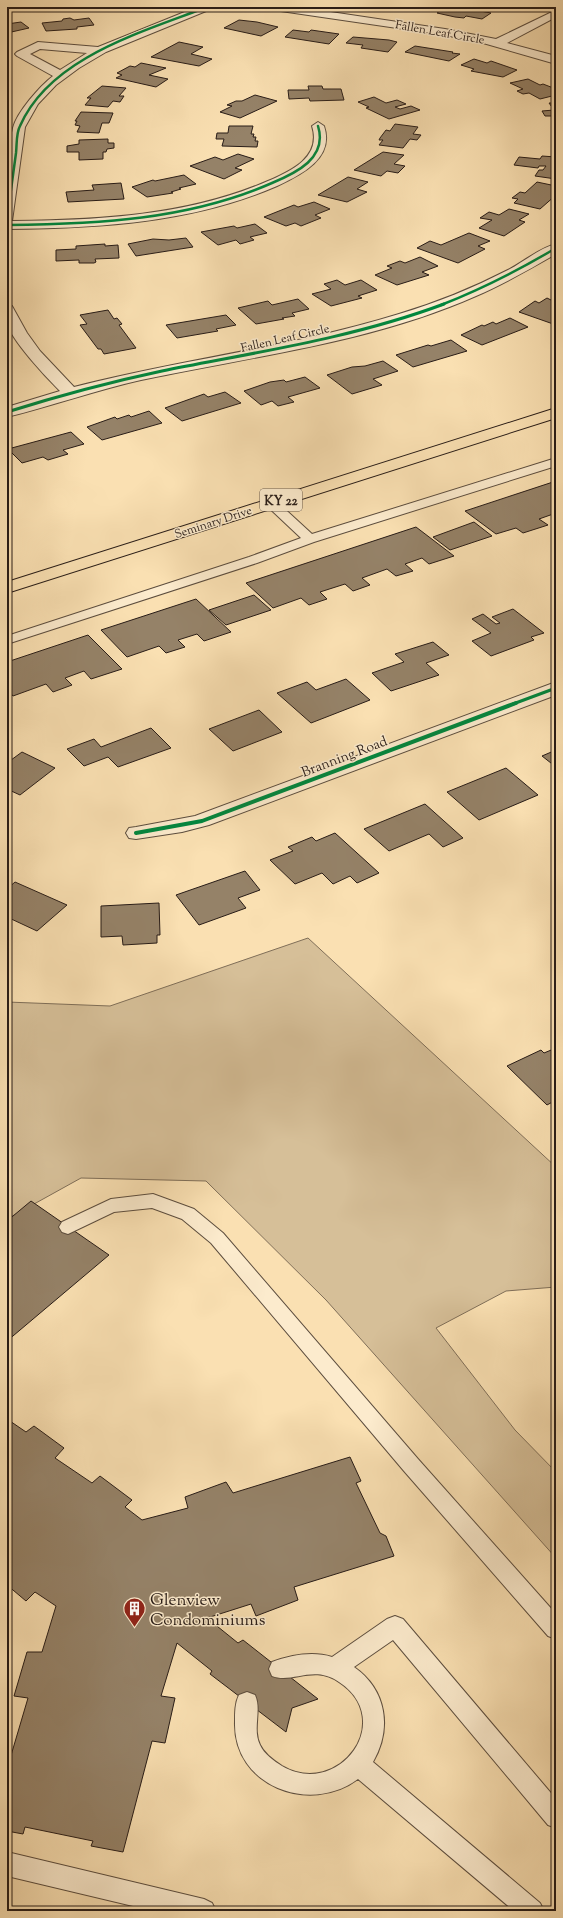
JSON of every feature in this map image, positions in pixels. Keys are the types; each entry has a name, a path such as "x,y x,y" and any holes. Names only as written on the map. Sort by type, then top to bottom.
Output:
{"main road":[{"name":"Seminary Drive","path":"7,588 556,413"}],"street":[{"path":"7,219 11,156 19,127 24,115 44,90 74,66 102,51 208,7"},
{"name":"Fallen Leaf Circle","path":"274,7 424,28 498,43 556,60"},
{"path":"498,43 552,15"},
{"path":"61,75 21,54 38,45 102,51"},
{"path":"7,225 64,225 132,220 185,211 233,199 262,189 300,170 312,160 319,146 320,131 318,126"},
{"name":"Fallen Leaf Circle","path":"7,412 71,393 185,367 296,347 408,316 463,297 508,276 556,248"},
{"path":"7,309 17,331 34,353 71,393"},
{"name":"Branning Road","path":"136,833 182,826 202,821 556,688"}],"lane":[{"path":"7,640 253,560 310,539 556,462"},
{"path":"271,503 298,530 310,539"},
{"path":"68,1227 111,1206 153,1201 188,1214 217,1238 411,1465 556,1629"},
{"path":"335,1668 395,1626 556,1817"},
{"path":"247,1702 245,1725 248,1745 259,1763 277,1777 297,1784 320,1785 342,1778 359,1765 370,1749 374,1730 373,1710 365,1692 352,1678 335,1668 315,1663 294,1665 280,1669"},
{"path":"359,1765 532,1911"},
{"path":"7,1864 204,1911"}],"shaded area":[{"path":"308,938 556,1167 556,1287 506,1291 436,1328 515,1430 556,1472 556,1558 326,1300 206,1181 81,1178 7,1219 7,1002 110,1006"}],"building":[{"path":"391,7 429,7 426,10"},
{"path":"446,7 479,7 475,10 491,13 482,19 466,16 464,18 455,17 437,13"},
{"path":"70,18 74,20 89,18 94,25 77,27 77,29 46,31 42,23 62,21 63,19"},
{"path":"239,20 257,22 278,27 261,36 224,28"},
{"path":"21,22 29,28 7,33 7,24"},
{"path":"293,30 309,32 311,30 339,34 329,44 285,37"},
{"path":"353,37 397,42 388,52 361,48 363,45 346,43"},
{"path":"179,42 203,47 191,54 212,59 199,66 151,57"},
{"path":"415,46 460,54 449,61 405,52"},
{"path":"474,59 487,63 491,61 517,70 503,77 471,71 474,69 461,65"},
{"path":"141,63 166,68 149,75 168,79 156,87 116,78 122,75 117,73 130,66 135,67"},
{"path":"528,79 540,85 543,84 556,89 556,95 540,99 529,93 523,94 517,91 523,89 510,83"},
{"path":"102,86 126,88 119,96 124,96 120,102 113,101 108,107 85,105 91,98 87,98"},
{"path":"308,86 322,86 323,89 341,89 344,100 310,101 309,98 289,99 288,90 309,90"},
{"path":"255,95 277,101 240,118 220,112 232,106 227,105 236,101 242,101"},
{"path":"374,97 386,103 397,100 406,104 395,107 400,109 411,106 420,110 389,119 366,108 369,107 358,102"},
{"path":"549,103 556,103 556,116 545,116 542,111 554,110"},
{"path":"81,112 113,113 109,123 102,123 99,133 77,132 80,126 75,125 77,121 75,121"},
{"path":"395,124 418,127 413,134 421,135 417,140 410,139 403,148 379,145 383,140 379,140 386,130 390,131"},
{"path":"229,126 253,126 251,134 254,134 253,137 256,137 255,141 258,141 257,147 222,146 224,139 216,139 217,133 228,133"},
{"path":"108,139 108,143 114,143 114,148 107,149 106,152 103,152 103,159 79,160 79,152 67,152 67,146 79,144 79,140"},
{"path":"383,152 404,155 394,164 405,166 398,173 387,171 381,176 354,170"},
{"path":"238,154 254,159 235,168 242,170 224,179 190,166 215,157 223,160"},
{"path":"542,156 556,157 556,179 535,176 539,170 543,170 546,166 539,166 538,168 514,165 519,157 540,159"},
{"path":"184,175 196,184 179,188 181,189 171,192 173,193 147,197 132,187 153,180 155,181"},
{"path":"348,177 368,182 357,189 367,192 347,202 318,195"},
{"path":"537,182 556,186 556,190 552,194 556,195 540,209 514,203 518,199 512,198 520,192 525,193"},
{"path":"121,183 124,199 68,202 66,192 94,190 92,185"},
{"path":"314,202 330,209 315,215 321,218 301,226 295,223 286,226 264,217 294,205 298,207"},
{"path":"509,209 529,214 519,220 525,222 504,236 479,228 492,220 480,218 489,212 499,215"},
{"path":"255,224 267,233 250,237 254,240 240,244 236,240 218,245 201,232 234,226 237,228"},
{"path":"469,233 490,241 478,246 485,249 458,263 417,248 430,241 441,245"},
{"path":"186,238 193,247 136,256 128,244 153,239 169,240"},
{"path":"105,244 105,246 118,245 119,258 95,259 96,262 94,263 79,263 79,260 56,261 56,250 76,249 76,246"},
{"path":"420,257 438,266 422,272 429,275 397,285 375,275 392,268 387,266 400,261 405,263"},
{"path":"337,280 345,285 361,280 377,290 358,296 362,298 331,306 312,294 331,289 324,284"},
{"path":"556,297 556,325 519,312 535,301 539,303 547,298 551,300"},
{"path":"298,299 309,309 292,313 295,316 256,324 238,308 268,301 272,305"},
{"path":"108,310 114,319 117,318 122,324 119,325 136,348 104,354 101,349 98,349 80,325 87,324 80,315"},
{"path":"226,315 236,325 216,329 218,331 177,338 166,325"},
{"path":"510,318 528,327 482,345 461,335 482,325 484,326 493,322 496,324"},
{"path":"451,340 467,351 413,367 396,355 428,345 431,346"},
{"path":"383,361 398,371 373,379 382,385 352,394 327,375 352,367 365,366"},
{"path":"305,377 320,388 288,397 294,402 278,406 272,401 261,405 244,391 270,382 284,380 286,382"},
{"path":"225,392 241,403 182,421 165,408 204,394 208,397"},
{"path":"149,411 162,423 102,440 87,427 115,417 117,419 129,415 131,417"},
{"path":"71,432 84,444 63,450 68,454 48,460 43,457 22,463 8,449"},
{"path":"556,481 556,513 539,519 548,525 523,533 516,528 496,534 465,511"},
{"path":"474,522 492,536 450,550 433,537"},
{"path":"416,527 454,556 429,564 422,558 405,564 413,571 396,576 387,569 362,578 370,585 353,591 345,584 320,592 327,599 309,605 301,598 273,608 246,583"},
{"path":"254,595 271,610 226,625 209,610"},
{"path":"196,599 231,632 204,641 197,634 178,640 185,647 166,653 159,646 127,657 101,630"},
{"path":"513,609 544,633 531,637 534,640 491,656 472,641 491,633 472,619 483,614 496,624 500,623 492,617"},
{"path":"88,635 122,669 91,679 84,671 65,678 72,685 53,692 46,684 13,696 7,689 7,662"},
{"path":"433,642 449,655 426,663 439,675 391,691 372,673 404,662 395,654"},
{"path":"346,679 370,700 311,723 277,693 307,682 316,690"},
{"path":"259,710 282,732 233,751 209,729"},
{"path":"151,728 171,748 118,767 108,757 84,766 67,749 94,739 101,747"},
{"path":"556,750 556,767 542,756"},
{"path":"22,752 55,768 20,795 7,789 7,763"},
{"path":"506,768 538,795 479,820 447,792"},
{"path":"425,804 463,838 443,847 429,834 389,851 364,829"},
{"path":"335,833 379,873 357,883 350,876 333,884 322,873 295,884 270,860 293,851 288,847 312,837 316,841"},
{"path":"245,871 260,890 238,898 246,908 199,925 176,895"},
{"path":"15,882 67,905 37,931 7,917 7,889"},
{"path":"159,903 160,935 157,935 157,943 123,945 122,936 101,937 101,906"},
{"path":"556,1048 556,1100 547,1105 507,1066 541,1050 544,1053"},
{"path":"31,1201 109,1255 7,1341 7,1221"},
{"name":"Glenview Condominiums","path":"7,1419 26,1432 34,1426 64,1448 55,1458 92,1483 100,1476 132,1500 125,1507 142,1520 188,1508 185,1497 226,1482 233,1493 350,1457 361,1481 356,1483 380,1533 386,1536 394,1556 294,1587 298,1600 256,1616 251,1604 207,1618 238,1643 243,1640 318,1699 292,1708 286,1732 210,1674 212,1671 177,1643 161,1696 175,1698 165,1743 152,1741 123,1852 91,1846 93,1841 25,1827 23,1834 7,1831 7,1769 28,1698 14,1696 27,1652 42,1652 56,1606 35,1592 26,1601 7,1585"}],"cycle path":[{"path":"7,219 19,127 33,103 52,82 74,65 100,50 207,7"},
{"path":"7,225 79,224 115,221 150,217 220,203 287,177 304,167 316,154 320,135 318,126"},
{"path":"7,412 51,398 118,381 282,349 377,326 470,294 514,273 556,248"},
{"path":"136,833 182,826 202,821 556,688"}],"place":[{"name":"Glenview Condominiums","path":"135,1628"}]}
